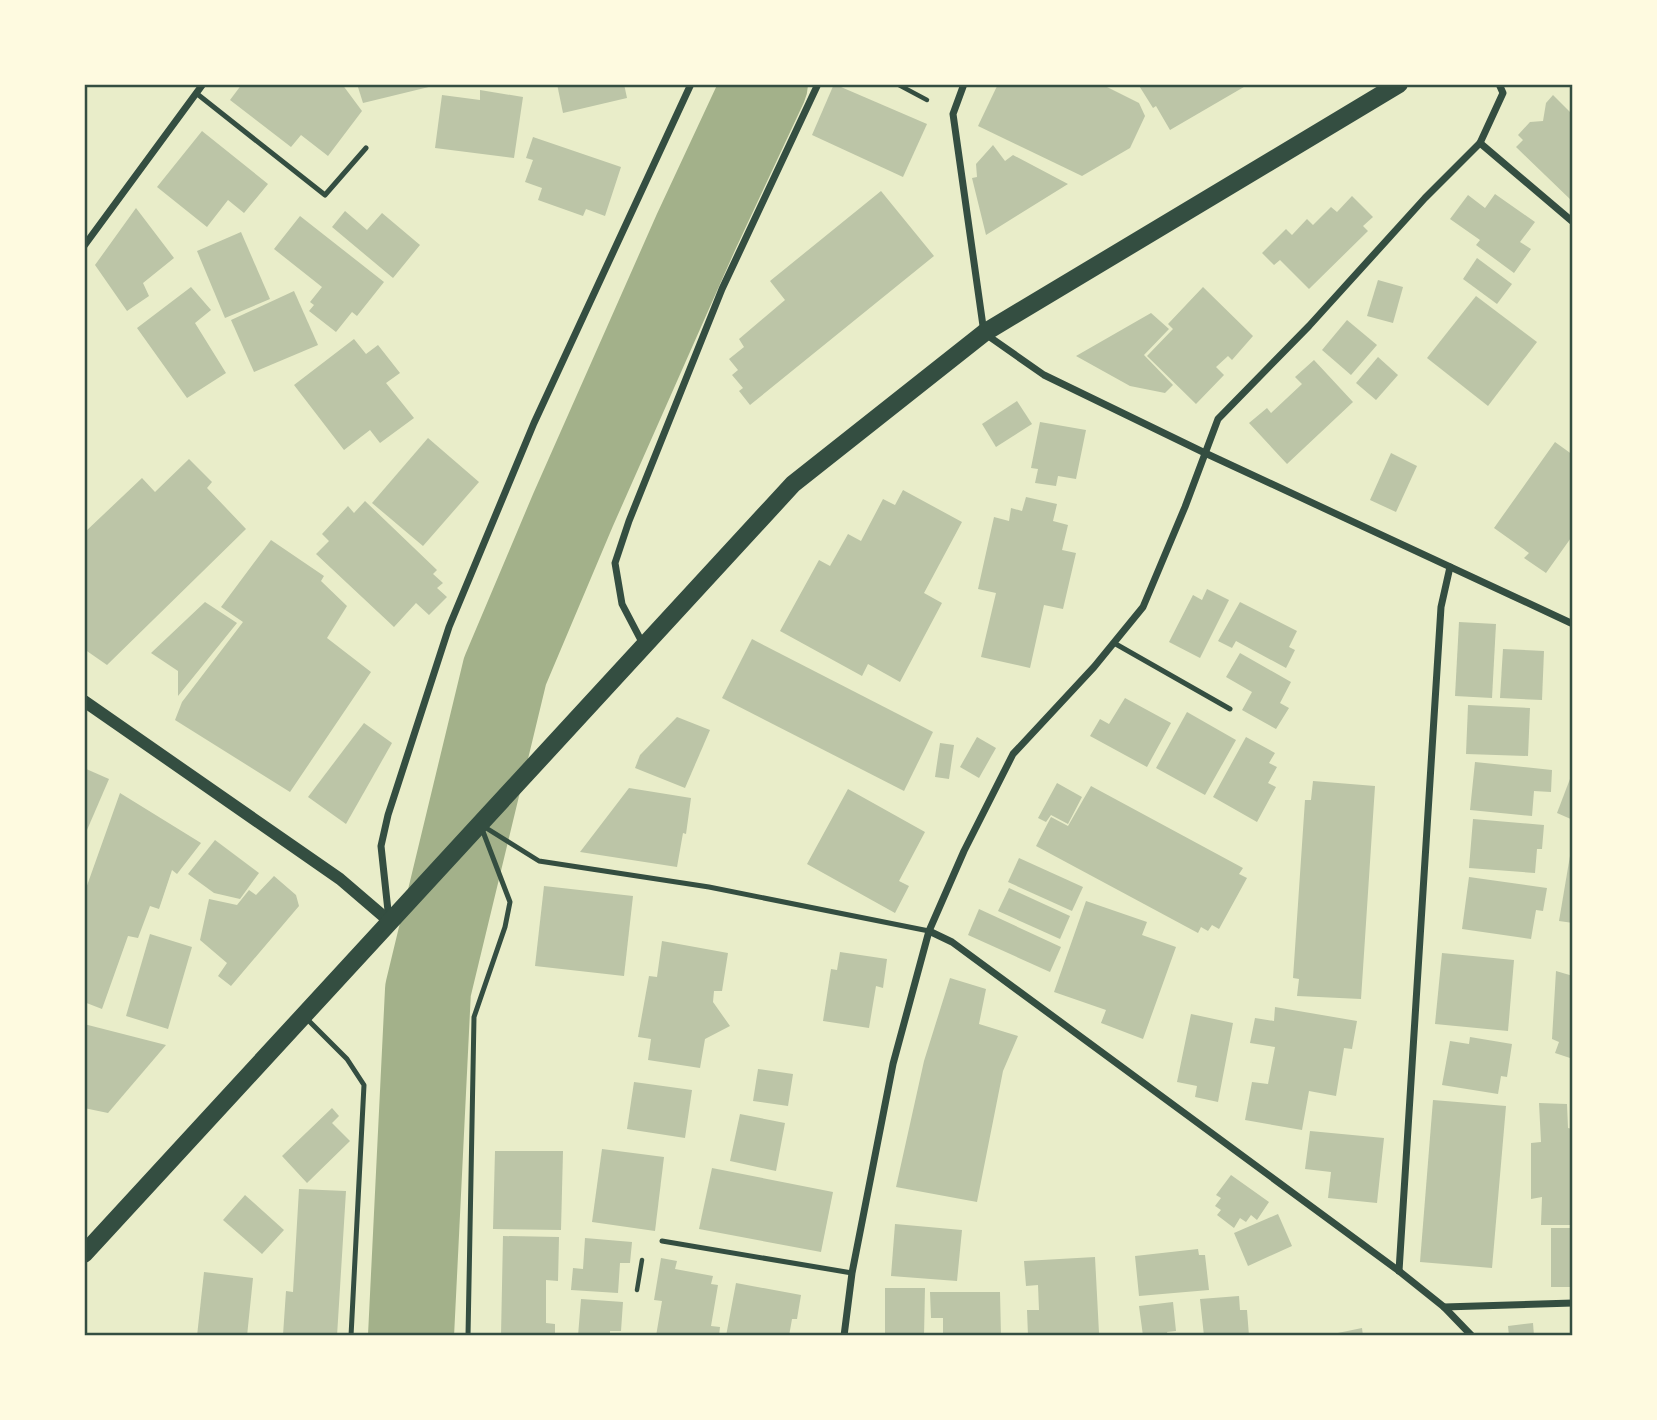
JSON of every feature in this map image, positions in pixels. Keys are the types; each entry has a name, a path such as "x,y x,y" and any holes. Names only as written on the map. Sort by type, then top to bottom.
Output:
{"main road":[{"path":"84,1254 793,484 984,333 1399,84"}],"street":[{"path":"84,246 202,84"},
{"path":"389,922 382,850 388,815 449,627 534,422 691,84"},
{"path":"644,646 622,604 615,563 629,521 722,289 818,84"},
{"path":"964,84 953,114 984,333 1044,375 1450,567 1571,620"},
{"path":"844,1336 852,1273 893,1064 929,931 964,851 1013,754 1114,643 1143,607 1218,419 1480,143 1503,93 1499,84"},
{"path":"1480,143 1573,222"},
{"path":"1399,1271 1441,607 1450,567"},
{"path":"84,701 341,879 389,922"},
{"path":"929,931 952,942 1399,1271 1444,1307 1472,1336"},
{"path":"1444,1307 1573,1303"}],"lane":[{"path":"196,93 325,195 366,148"},
{"path":"1114,643 1230,709"},
{"path":"481,824 542,862 709,887 929,931"},
{"path":"468,1336 474,1017 505,927 510,902 481,824"},
{"path":"304,1016 347,1059 364,1085 351,1336"},
{"path":"663,1241 852,1273"}],"building":[{"path":"242,84 342,84 362,111 328,156 301,135 291,147 230,100"},
{"path":"357,84 437,84 437,85 363,103"},
{"path":"557,84 624,84 627,98 563,113"},
{"path":"834,84 927,124 903,177 812,135"},
{"path":"998,84 1101,84 1139,103 1145,116 1130,148 1082,176 978,126"},
{"path":"1138,84 1249,84 1170,130 1156,106 1153,108"},
{"path":"480,90 523,97 514,158 435,148 442,95 480,100"},
{"path":"1553,95 1573,115 1573,202 1516,147 1523,140 1518,135 1530,122 1543,121 1546,103"},
{"path":"202,131 268,184 244,213 228,200 207,227 157,187"},
{"path":"533,137 621,167 605,216 586,209 583,216 538,200 542,188 525,182 533,160 526,158"},
{"path":"993,145 1005,161 1013,155 1068,184 986,235 972,178 977,177 976,164"},
{"path":"881,191 934,256 750,405 739,391 743,388 732,375 738,370 729,359 744,347 739,339 785,300 770,281"},
{"path":"1495,194 1535,222 1520,242 1531,249 1514,273 1476,245 1480,240 1450,219 1468,195 1485,208"},
{"path":"1352,196 1373,217 1363,226 1368,231 1309,289 1280,260 1274,265 1262,253 1286,229 1292,235 1307,219 1313,225 1331,207 1337,212"},
{"path":"136,208 174,258 143,283 149,296 127,311 95,265"},
{"path":"345,211 367,230 382,213 420,245 393,278 332,227"},
{"path":"300,216 384,282 357,316 352,312 336,332 309,311 314,305 310,302 322,287 274,249"},
{"path":"241,232 270,299 225,318 197,251"},
{"path":"1477,258 1512,284 1497,304 1463,279"},
{"path":"1378,280 1403,287 1393,323 1367,316"},
{"path":"191,287 211,310 195,323 226,373 187,398 137,328"},
{"path":"1203,287 1253,336 1232,360 1228,356 1216,367 1224,375 1196,404 1147,356 1173,329 1168,324"},
{"path":"294,291 318,345 254,372 231,320"},
{"path":"1476,296 1537,342 1488,406 1427,358"},
{"path":"1151,313 1169,329 1144,355 1173,385 1165,393 1130,386 1076,356"},
{"path":"1347,320 1377,345 1351,375 1322,350"},
{"path":"354,339 366,354 378,345 400,373 386,383 414,418 380,443 370,430 344,450 294,385"},
{"path":"1378,357 1398,375 1376,400 1356,383"},
{"path":"1314,360 1353,402 1287,464 1249,423 1267,408 1271,413 1302,384 1295,377"},
{"path":"1017,401 1032,424 996,447 982,424"},
{"path":"1040,422 1086,430 1076,479 1058,476 1056,486 1035,483 1038,469 1031,468"},
{"path":"428,438 479,482 423,546 372,503"},
{"path":"1555,442 1573,455 1573,535 1546,573 1524,558 1529,553 1494,528"},
{"path":"1391,453 1417,466 1396,512 1370,500"},
{"path":"189,459 212,482 207,488 246,529 107,665 84,649 84,533 142,478 155,492"},
{"path":"903,490 962,522 924,593 942,603 900,682 868,664 862,676 780,631 819,560 830,566 848,534 861,541 883,499 895,505"},
{"path":"1026,497 1057,504 1053,521 1068,525 1062,550 1076,553 1063,609 1044,605 1030,668 981,657 996,593 978,589 994,517 1009,521 1011,508 1022,511"},
{"path":"365,501 437,570 433,574 443,583 437,588 447,597 429,615 416,603 394,627 316,554 329,541 322,534 348,506 354,513"},
{"path":"271,540 324,576 321,581 347,606 327,638 371,672 290,792 175,720 182,702 243,622 221,607"},
{"path":"1207,589 1229,600 1200,658 1169,642 1193,595 1202,600"},
{"path":"205,602 237,623 178,696 178,671 151,653"},
{"path":"1240,602 1297,631 1289,647 1295,650 1286,668 1236,641 1232,648 1218,641"},
{"path":"1459,622 1496,624 1492,698 1455,696"},
{"path":"752,639 933,732 904,791 722,698"},
{"path":"1503,649 1544,651 1542,700 1500,698"},
{"path":"1240,653 1291,682 1280,703 1289,708 1276,729 1242,710 1252,692 1226,677"},
{"path":"1125,698 1171,723 1147,767 1090,736 1100,719 1109,724"},
{"path":"1468,705 1530,708 1528,756 1466,754"},
{"path":"1187,712 1236,740 1205,795 1156,768"},
{"path":"677,717 710,730 685,788 635,768 640,755"},
{"path":"364,723 392,743 346,824 308,797"},
{"path":"977,737 996,748 979,778 960,767"},
{"path":"1246,737 1275,753 1269,763 1277,767 1268,783 1276,787 1257,822 1213,797"},
{"path":"940,743 954,745 949,779 935,777"},
{"path":"1475,762 1552,770 1551,792 1534,791 1532,816 1470,810"},
{"path":"84,768 109,779 84,837"},
{"path":"1573,771 1573,820 1557,813"},
{"path":"1313,781 1375,786 1361,999 1297,996 1299,979 1293,978 1305,800 1311,800"},
{"path":"1057,783 1082,797 1068,824 1051,815 1046,822 1038,818"},
{"path":"1091,786 1243,868 1239,874 1247,878 1219,929 1212,925 1208,931 1201,927 1198,933 1036,846 1051,817 1068,826"},
{"path":"629,788 691,798 686,834 683,833 677,867 580,852"},
{"path":"848,789 925,832 899,881 909,886 895,913 807,864"},
{"path":"120,793 201,843 177,874 172,870 159,909 150,906 138,938 128,936 102,1009 84,1002 84,894"},
{"path":"1473,819 1544,825 1542,849 1537,849 1535,873 1469,868"},
{"path":"215,840 259,873 240,899 214,893 188,874"},
{"path":"1573,844 1573,923 1559,921"},
{"path":"1019,858 1083,887 1072,911 1008,882"},
{"path":"274,876 296,895 299,906 231,986 218,976 227,963 200,940 209,899 237,905 249,890 256,895"},
{"path":"1469,877 1547,888 1543,911 1536,910 1531,939 1462,929"},
{"path":"544,886 633,896 624,976 535,966"},
{"path":"1009,888 1070,916 1060,939 998,911"},
{"path":"1086,901 1147,922 1142,935 1176,947 1143,1039 1101,1023 1106,1010 1054,992"},
{"path":"979,909 1061,947 1050,972 968,935"},
{"path":"150,934 192,947 168,1029 126,1016"},
{"path":"662,941 728,953 722,991 714,991 713,1002 730,1026 705,1039 700,1068 648,1060 651,1039 638,1037 649,976 657,977"},
{"path":"840,952 887,959 883,988 876,986 869,1028 823,1021 831,969 837,970"},
{"path":"1442,953 1514,960 1508,1031 1435,1024"},
{"path":"1556,971 1573,976 1573,1059 1555,1053 1559,1042 1552,1039"},
{"path":"950,978 986,989 979,1024 1018,1036 1003,1071 977,1202 896,1187 924,1061"},
{"path":"1275,1007 1357,1021 1352,1049 1344,1048 1336,1096 1309,1091 1302,1130 1245,1120 1252,1082 1268,1084 1275,1047 1250,1043 1255,1018 1274,1021"},
{"path":"1191,1014 1233,1023 1218,1102 1195,1097 1197,1086 1177,1082"},
{"path":"84,1024 166,1045 108,1113 84,1108"},
{"path":"1470,1037 1512,1044 1507,1077 1501,1076 1498,1094 1442,1085 1450,1041 1469,1044"},
{"path":"758,1069 793,1074 788,1106 753,1101"},
{"path":"634,1082 692,1090 685,1138 627,1129"},
{"path":"1433,1100 1506,1106 1492,1268 1420,1262"},
{"path":"1539,1103 1567,1104 1568,1128 1573,1129 1573,1225 1541,1225 1542,1197 1531,1199 1531,1143 1541,1142"},
{"path":"332,1108 339,1116 332,1123 350,1141 307,1183 282,1156"},
{"path":"740,1114 785,1123 776,1171 730,1161"},
{"path":"1310,1131 1384,1138 1377,1203 1328,1198 1331,1172 1305,1169"},
{"path":"602,1149 664,1157 655,1231 592,1222"},
{"path":"495,1151 563,1151 561,1230 493,1229"},
{"path":"712,1168 833,1192 821,1252 699,1229"},
{"path":"1231,1175 1269,1202 1257,1220 1251,1215 1246,1222 1240,1218 1234,1228 1217,1215 1221,1210 1215,1206 1221,1198 1216,1195"},
{"path":"299,1189 346,1191 337,1336 283,1335 286,1291 293,1292"},
{"path":"245,1195 284,1230 262,1254 223,1220"},
{"path":"1278,1214 1292,1246 1248,1266 1234,1233"},
{"path":"895,1224 962,1230 957,1281 891,1276"},
{"path":"1551,1228 1573,1228 1573,1287 1551,1287"},
{"path":"503,1236 559,1237 558,1281 546,1280 546,1323 555,1324 555,1336 501,1336"},
{"path":"585,1238 632,1242 630,1263 620,1263 618,1293 571,1290 573,1268 583,1269"},
{"path":"1198,1249 1199,1255 1205,1255 1209,1290 1139,1296 1135,1256"},
{"path":"1095,1257 1099,1333 1028,1336 1027,1310 1039,1310 1038,1285 1026,1286 1024,1261"},
{"path":"661,1258 677,1261 675,1269 713,1276 711,1284 718,1285 711,1326 720,1327 719,1336 656,1336 662,1301 654,1300"},
{"path":"204,1272 253,1278 247,1336 197,1336"},
{"path":"736,1283 801,1295 797,1319 792,1319 789,1336 726,1336"},
{"path":"885,1288 925,1288 924,1336 885,1336"},
{"path":"930,1292 1000,1292 1001,1336 943,1336 943,1318 931,1318"},
{"path":"1239,1296 1240,1310 1247,1310 1249,1336 1204,1336 1200,1299"},
{"path":"581,1299 623,1302 621,1331 610,1331 610,1336 578,1336"},
{"path":"1173,1302 1176,1331 1167,1332 1168,1336 1143,1336 1139,1306"},
{"path":"1533,1323 1534,1336 1509,1336 1508,1326"},
{"path":"1362,1328 1363,1336 1328,1336 1328,1335"}],"waterway":[{"path":"411,1336 428,990 505,671 696,232 765,84"}]}
